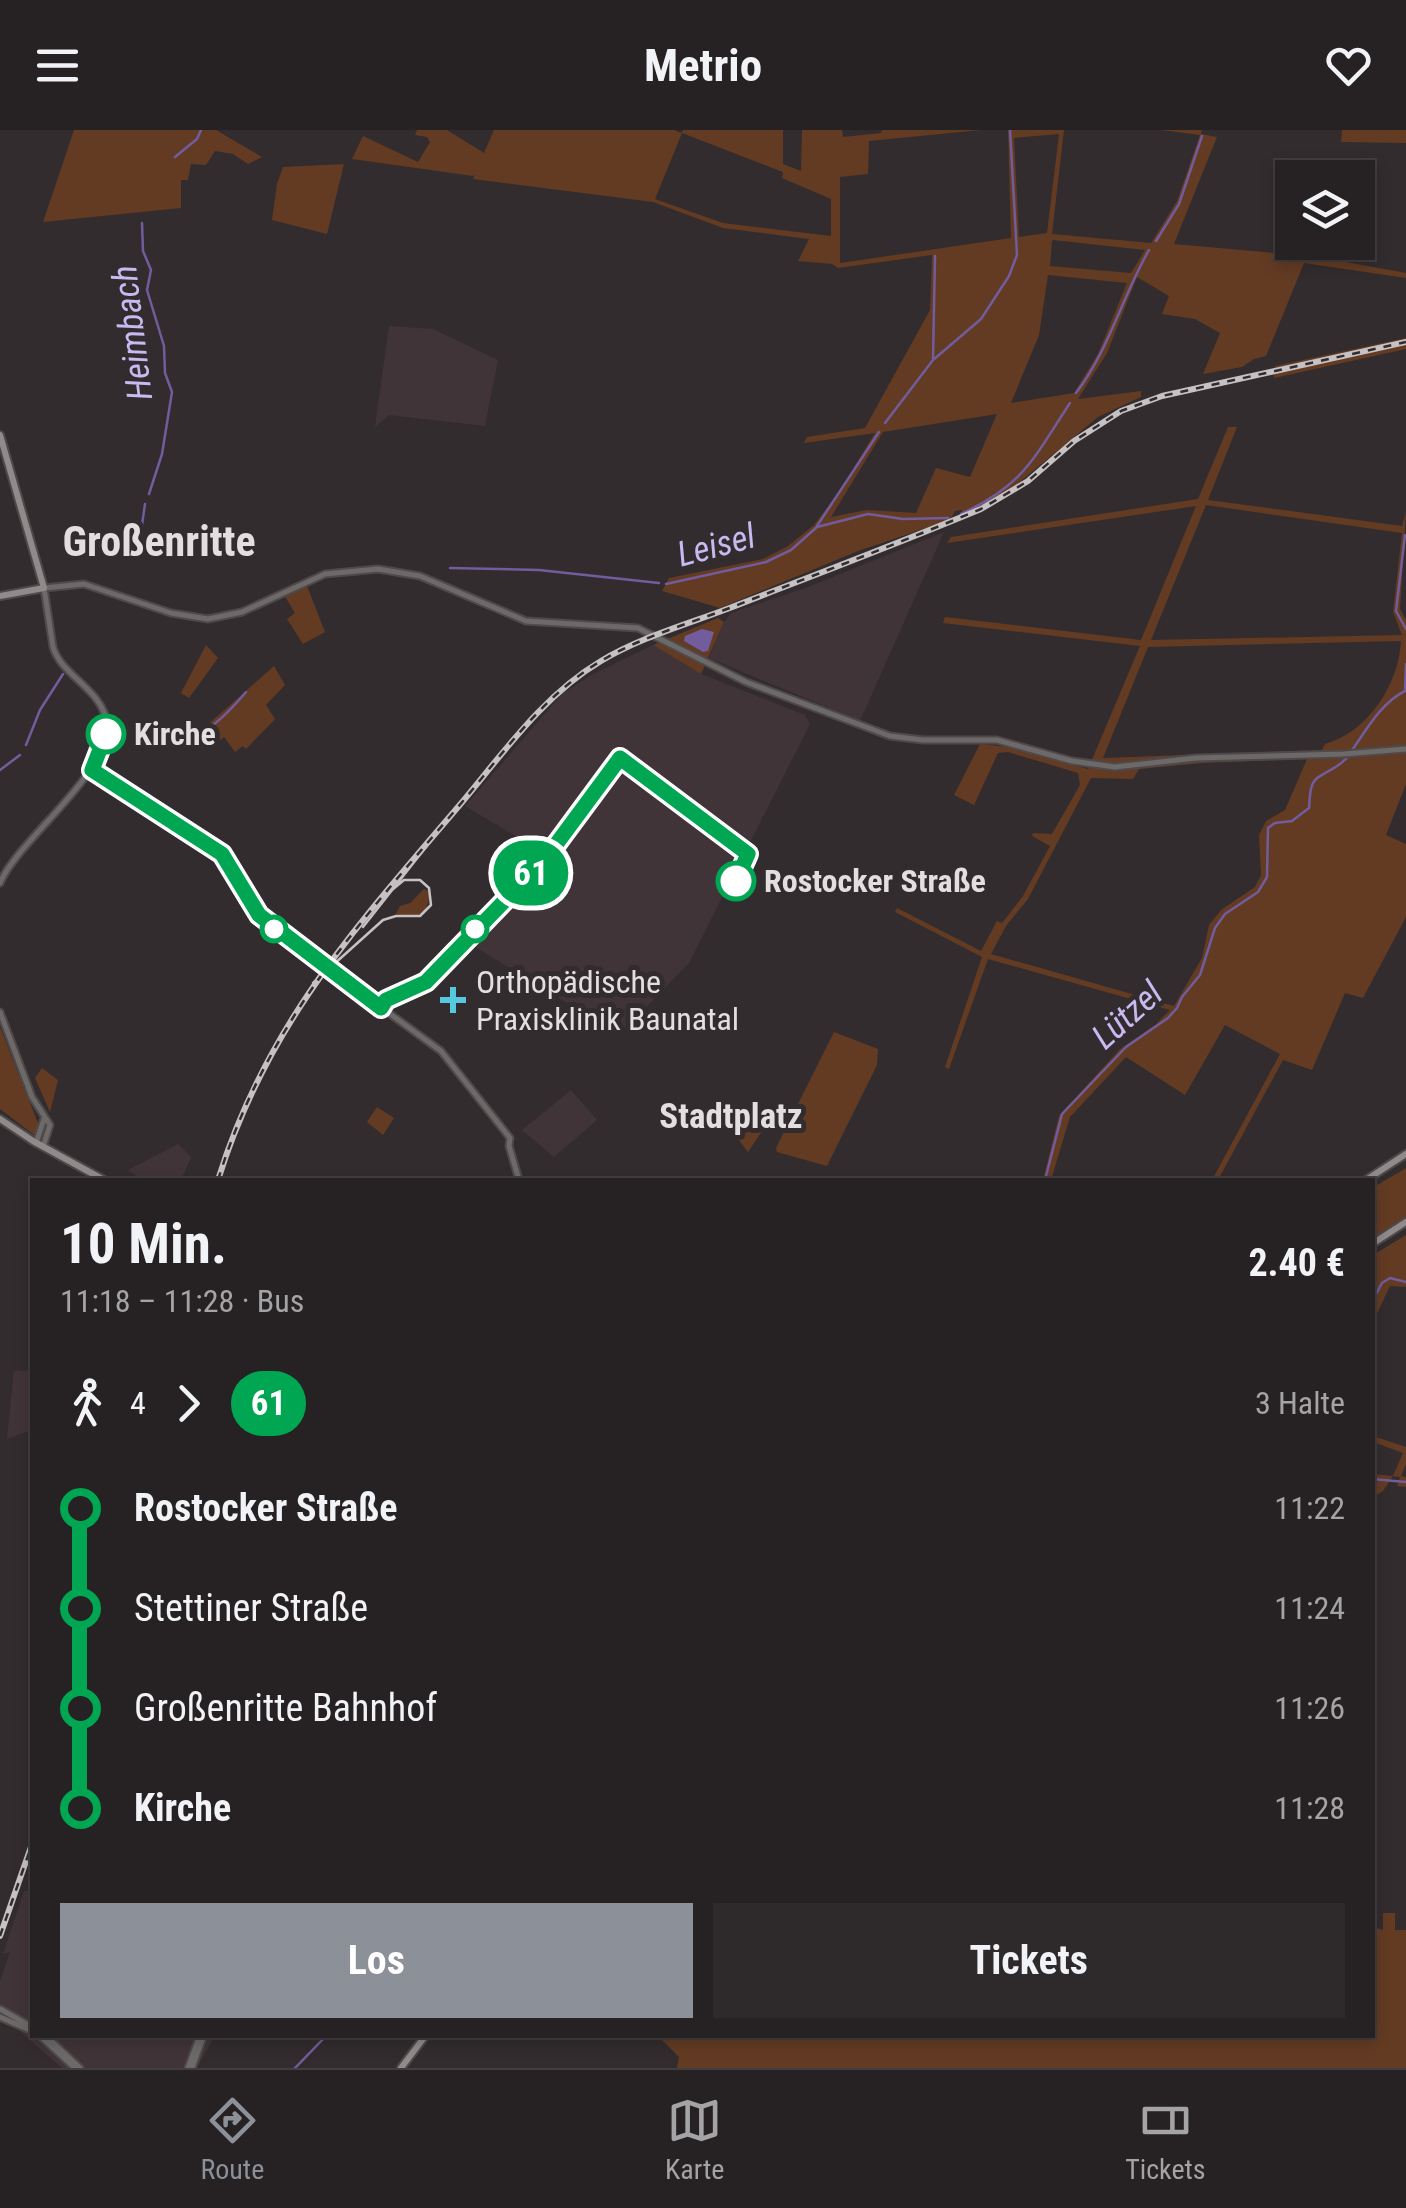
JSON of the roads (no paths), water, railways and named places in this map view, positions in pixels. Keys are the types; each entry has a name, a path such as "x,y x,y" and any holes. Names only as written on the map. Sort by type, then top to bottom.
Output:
{"main road":[{"path":"0,435 44,588 0,596"},
{"path":"0,1119 100,1178"},
{"path":"1372,1178 1406,1158"},
{"path":"1375,1241 1406,1222"},
{"path":"401,2068 424,2038"}],"street":[{"path":"0,883 7,868 92,770 107,726 104,712 90,691 56,656 44,588 69,583 84,584 171,613 208,619 226,618 325,574 378,569 420,576 526,621 638,628 714,668 866,730 906,739 997,740 1115,767 1196,758 1406,749"},
{"path":"92,770 222,854 254,909 275,930 441,1051 510,1138 518,1178"},
{"path":"0,1012 32,1097 50,1125 39,1145"},
{"path":"0,2013 30,2028"},
{"path":"45,2038 78,2068"},
{"path":"190,2068 201,2038"}],"waterway":[{"name":"Heimbach","path":"175,157 197,139 201,130"},
{"path":"885,423 933,360 981,319 1009,276 1017,255 1010,130"},
{"name":"Leisel","path":"1156,241 1179,204 1202,136"},
{"name":"Heimbach","path":"142,223 143,251 151,270 147,290 164,346 165,373 172,392 162,454 149,494"},
{"name":"Leisel","path":"1076,393 1098,359 1149,250"},
{"path":"933,360 935,256"},
{"name":"Leisel","path":"961,514 999,492 1025,469 1070,403"},
{"path":"817,526 879,432"},
{"name":"Heimbach","path":"127,560 141,532 145,504"},
{"name":"Leisel","path":"666,584 766,562 791,550 817,527 868,514 903,519 948,518"},
{"path":"1405,535 1396,611 1406,629"},
{"name":"Leisel","path":"450,568 539,570 659,583"},
{"name":"Lützel","path":"1046,1178 1062,1114 1126,1047 1177,1008 1200,975 1215,928 1225,914 1258,892 1267,877 1268,828 1292,821 1309,808 1316,779 1345,760 1380,711 1405,691 1406,664"},
{"name":"Heimbach","path":"26,745 40,710 63,674"},
{"name":"Leisel","path":"164,737 201,732 246,692"},
{"name":"Leisel","path":"0,770 20,755"},
{"path":"1375,1296 1382,1283 1390,1278 1406,1282"},
{"path":"1375,1479 1406,1482"},
{"path":"295,2068 324,2038"}],"tram line":[{"path":"363,927 448,819"},
{"path":"313,983 383,920 420,916 431,905 429,888 420,880 404,880 392,890"}],"railway":[{"path":"219,1178 261,1073 318,980 507,747 541,709 580,675 646,639 981,509 1028,481 1074,441 1121,411 1162,396 1406,342"},
{"path":"0,1936 30,1850"}],"place":[{"name":"Kirche","path":"106,734"},
{"name":"Rostocker Straße","path":"736,881"},
{"name":"Orthopädische Praxisklinik Baunatal","path":"453,1000"}],"district":[{"name":"Großenritte","path":"159,541"},
{"name":"Stadtplatz","path":"731,1116"}]}
